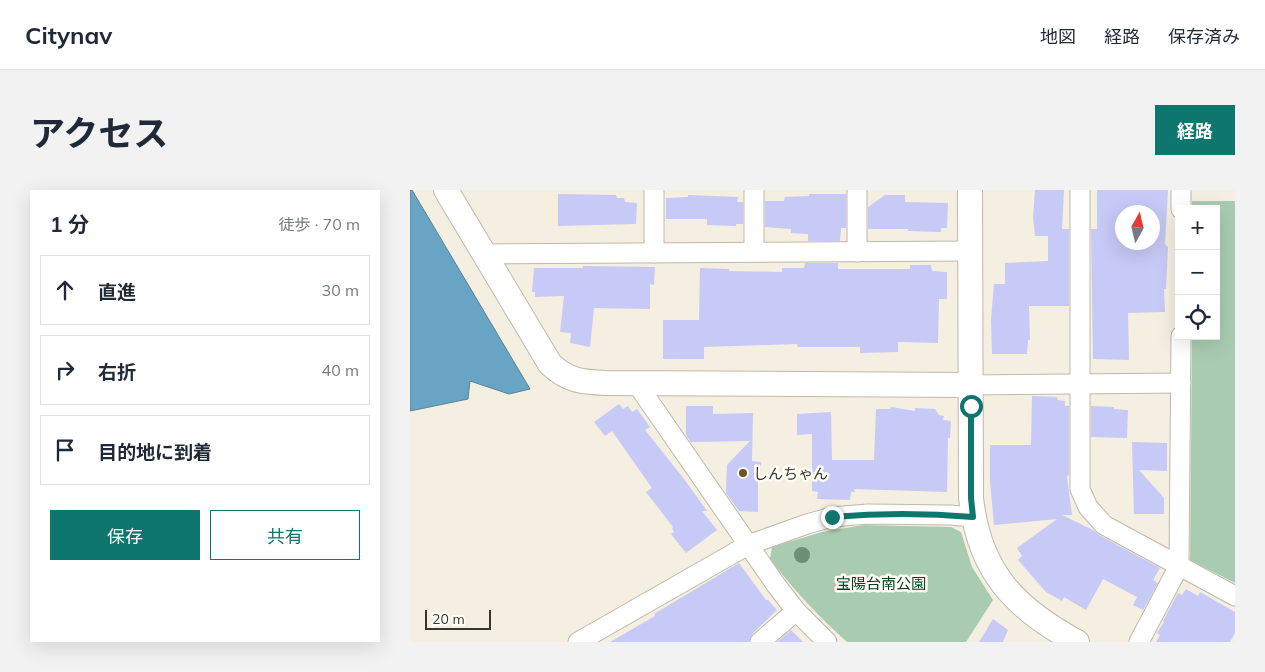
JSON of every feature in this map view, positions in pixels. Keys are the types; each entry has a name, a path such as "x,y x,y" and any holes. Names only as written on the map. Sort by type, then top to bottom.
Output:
{"street":[{"path":"446,190 550,364 570,379 585,382 637,384 970,385 1181,383"},
{"path":"654,190 654,253"},
{"path":"754,190 754,252"},
{"path":"857,190 857,252"},
{"path":"970,190 971,498 973,517 983,552 1008,592 1036,616 1077,642"},
{"path":"1080,190 1080,489 1088,507 1104,525 1235,596"},
{"path":"1180,190 1181,205"},
{"path":"484,254 970,251"},
{"path":"1139,642 1179,566 1181,340"},
{"path":"637,384 796,611 827,642"},
{"path":"578,642 748,544 832,517 868,514 973,517"},
{"path":"760,642 796,611"}],"green space":[{"path":"1192,201 1235,201 1235,583 1190,560 1192,340 1220,340 1220,205 1192,205"},
{"name":"宝陽台南公園","path":"864,525 951,527 961,532 972,567 993,600 966,642 847,642 807,602 770,559 772,547 822,532"}],"water":[{"path":"410,190 412,190 530,389 509,394 470,381 468,399 410,411"}],"building":[{"path":"1035,190 1064,190 1062,229 1069,229 1069,306 1029,306 1030,340 1028,340 1027,354 992,354 991,320 994,284 1005,284 1005,263 1048,261 1048,236 1035,236 1033,217"},
{"path":"1097,190 1168,190 1165,244 1168,247 1166,289 1164,289 1165,312 1128,313 1129,360 1093,359 1091,229 1097,229"},
{"path":"558,194 616,195 617,198 624,198 625,202 637,203 636,224 558,226"},
{"path":"809,194 846,195 846,228 841,228 840,241 808,241 808,234 791,233 791,229 765,227 765,201 784,201 785,197 809,196"},
{"path":"688,195 738,197 737,202 743,202 743,224 736,224 736,226 707,225 707,219 666,219 666,198 688,197"},
{"path":"885,195 905,195 905,202 948,203 947,228 941,228 941,232 908,231 908,229 868,229 868,207"},
{"path":"805,263 838,263 838,269 910,269 910,265 931,265 932,271 947,272 947,299 939,299 938,343 898,342 898,352 860,353 860,347 798,347 797,344 704,347 704,359 663,359 663,320 699,320 700,268 729,269 729,271 782,272 782,268 804,268"},
{"path":"583,266 655,267 654,285 650,284 650,309 594,308 590,347 570,343 571,333 560,332 564,296 535,297 535,292 532,292 534,268 583,268"},
{"path":"1032,396 1057,397 1058,400 1065,401 1065,406 1069,406 1069,474 1067,477 1072,515 1062,515 1093,530 1160,568 1153,580 1158,583 1143,610 1133,605 1137,597 1103,579 1086,610 1064,597 1062,601 1046,592 1018,560 1022,556 1017,548 1057,519 994,525 990,481 990,445 1031,445"},
{"path":"619,404 623,409 628,406 632,412 637,409 650,427 645,430 684,479 707,511 702,511 717,530 686,553 671,534 674,532 673,527 646,492 652,488 612,431 605,436 594,422"},
{"path":"686,406 713,406 713,414 753,413 752,461 761,462 760,482 758,481 758,512 739,511 726,493 727,465 750,441 691,442 686,435"},
{"path":"1091,406 1128,410 1127,438 1091,437"},
{"path":"891,407 915,411 915,408 935,409 939,415 944,416 943,420 951,421 950,438 948,438 947,492 854,489 855,492 851,492 850,500 817,499 818,492 812,491 812,434 797,435 797,414 831,412 832,460 874,460 876,409 890,409"},
{"path":"1132,442 1167,443 1167,471 1139,470 1164,498 1164,514 1134,514"},
{"path":"739,563 766,600 777,610 753,633 749,642 610,642 655,616 654,614"},
{"path":"1186,589 1198,596 1200,592 1235,612 1235,633 1230,642 1156,642 1160,635 1157,633 1178,593 1182,595"},
{"path":"993,619 1008,630 1003,642 979,642"},
{"path":"791,630 803,642 777,642"}],"place":[{"name":"しんちゃん","path":"743,473"}],"route":[{"path":"832,517 868,514 973,517 971,498 971,406"}]}
